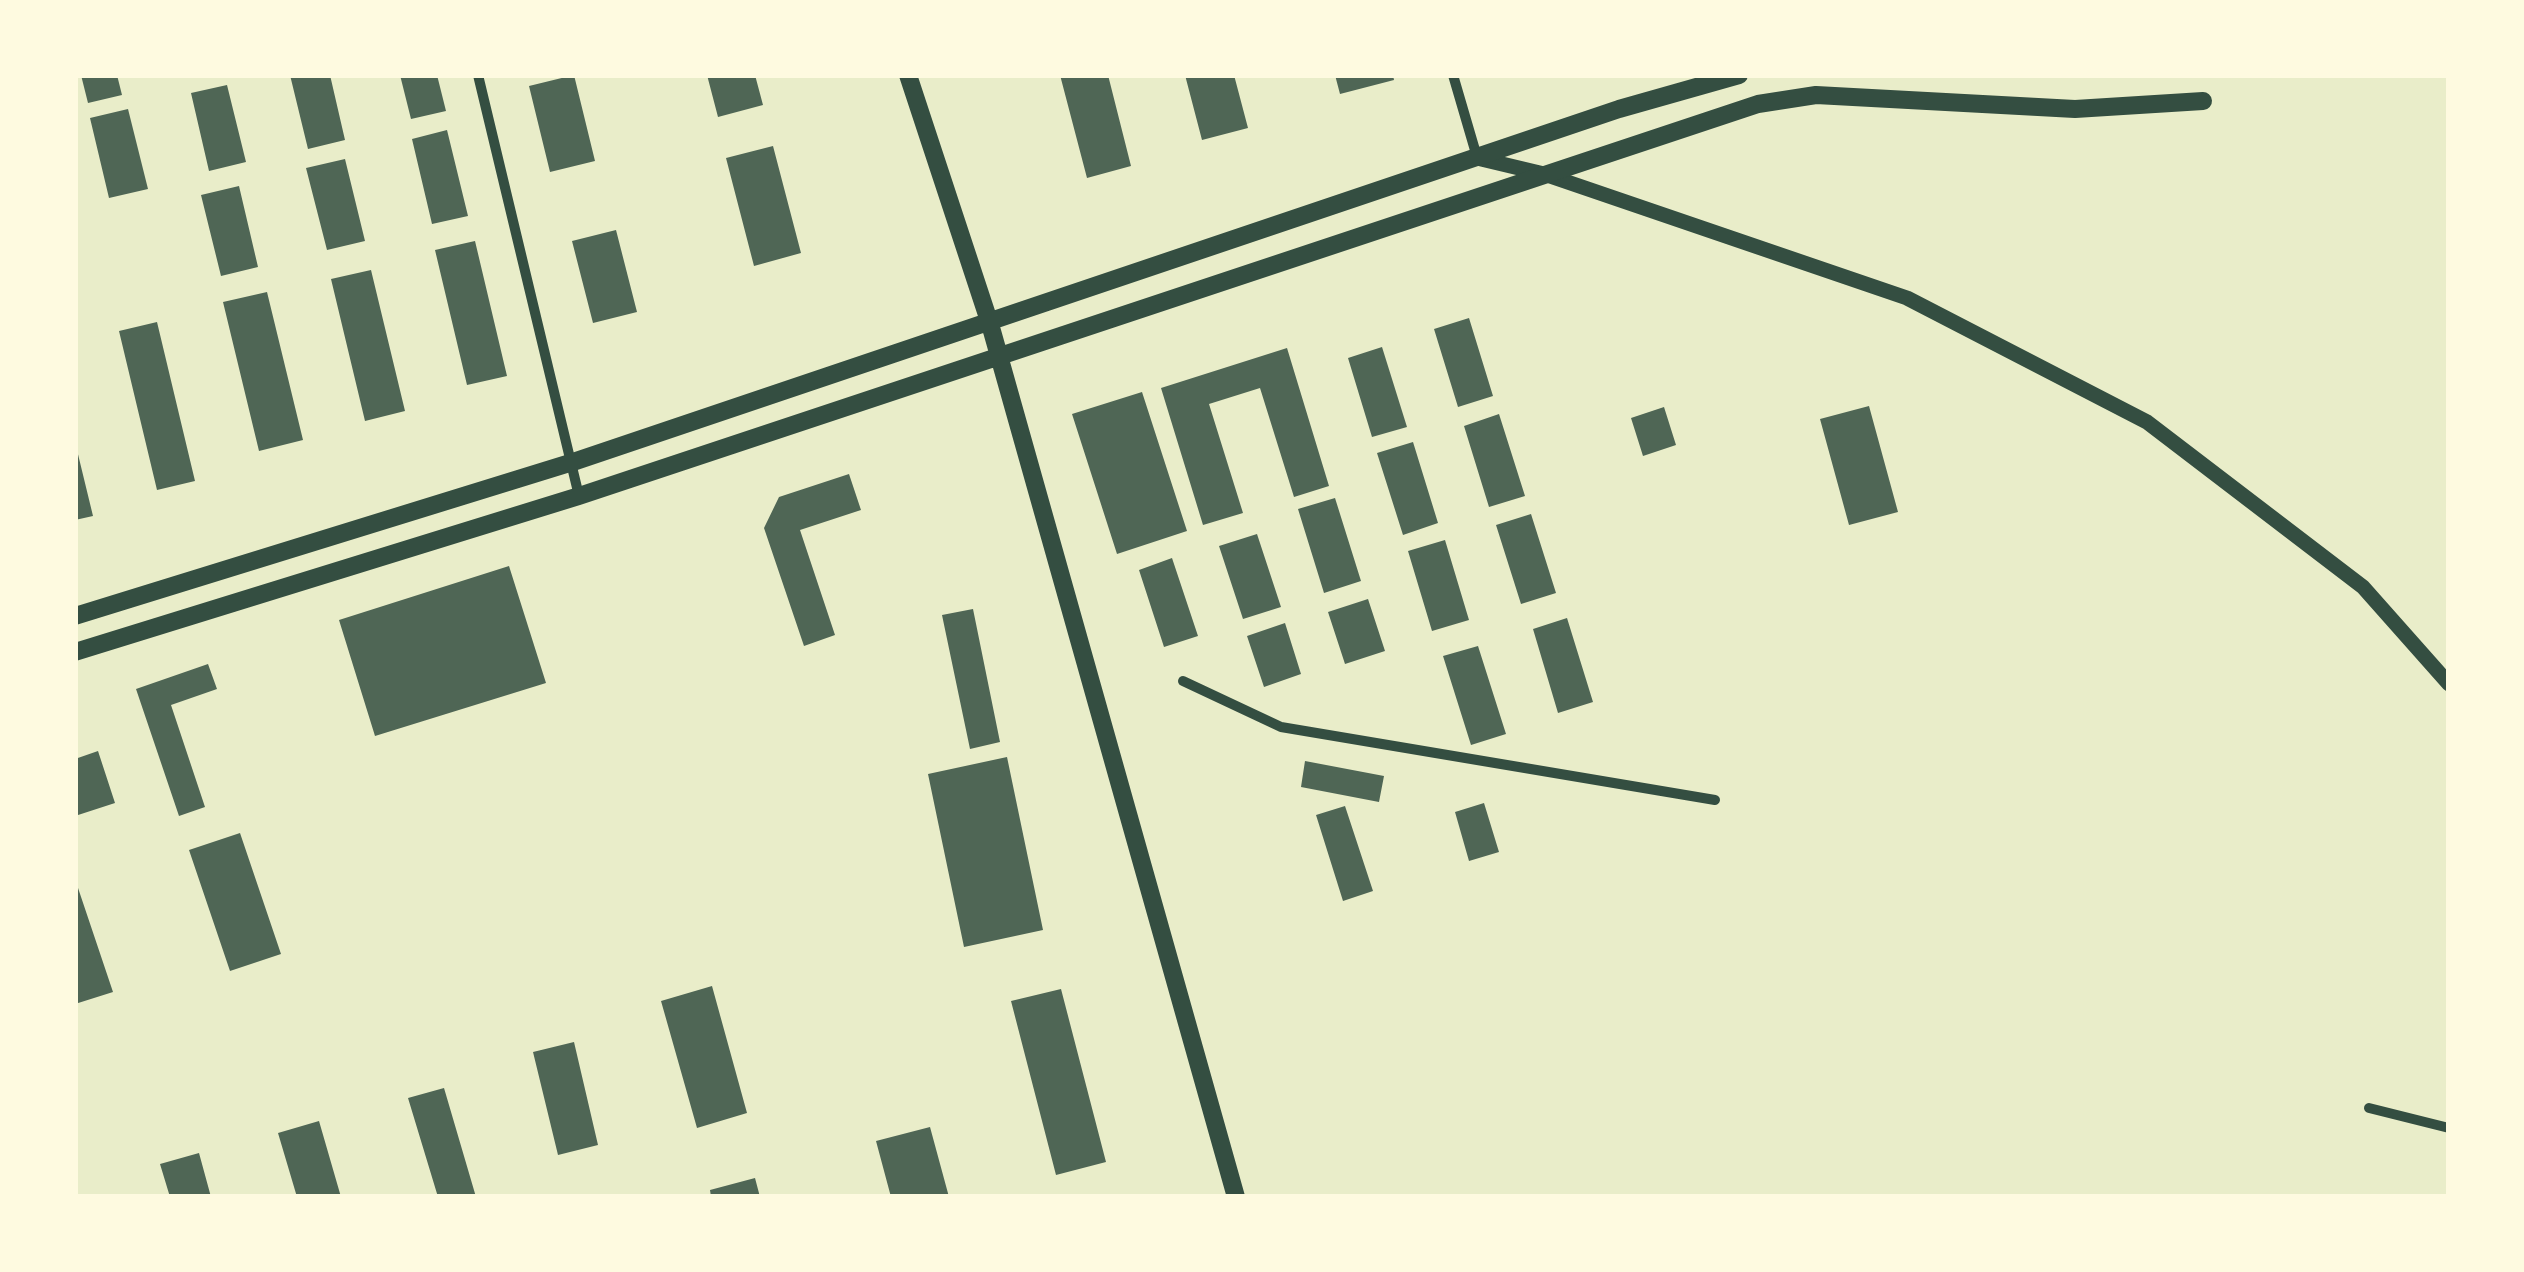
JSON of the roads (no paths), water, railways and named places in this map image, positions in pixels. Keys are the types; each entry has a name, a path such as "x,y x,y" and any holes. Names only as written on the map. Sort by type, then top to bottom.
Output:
{"main road":[{"path":"908,75 990,324 1236,1197"},
{"path":"75,616 572,462 1619,109 1738,75"},
{"path":"75,652 580,496 1758,104 1816,94 2075,109 2202,101"},
{"path":"1477,158 1544,174 1908,298 2146,422 2362,587 2449,684"}],"street":[{"path":"478,75 580,496"},
{"path":"1453,75 1477,158"},
{"path":"1183,681 1281,726 1716,800"},
{"path":"2369,1108 2449,1128"}]}
